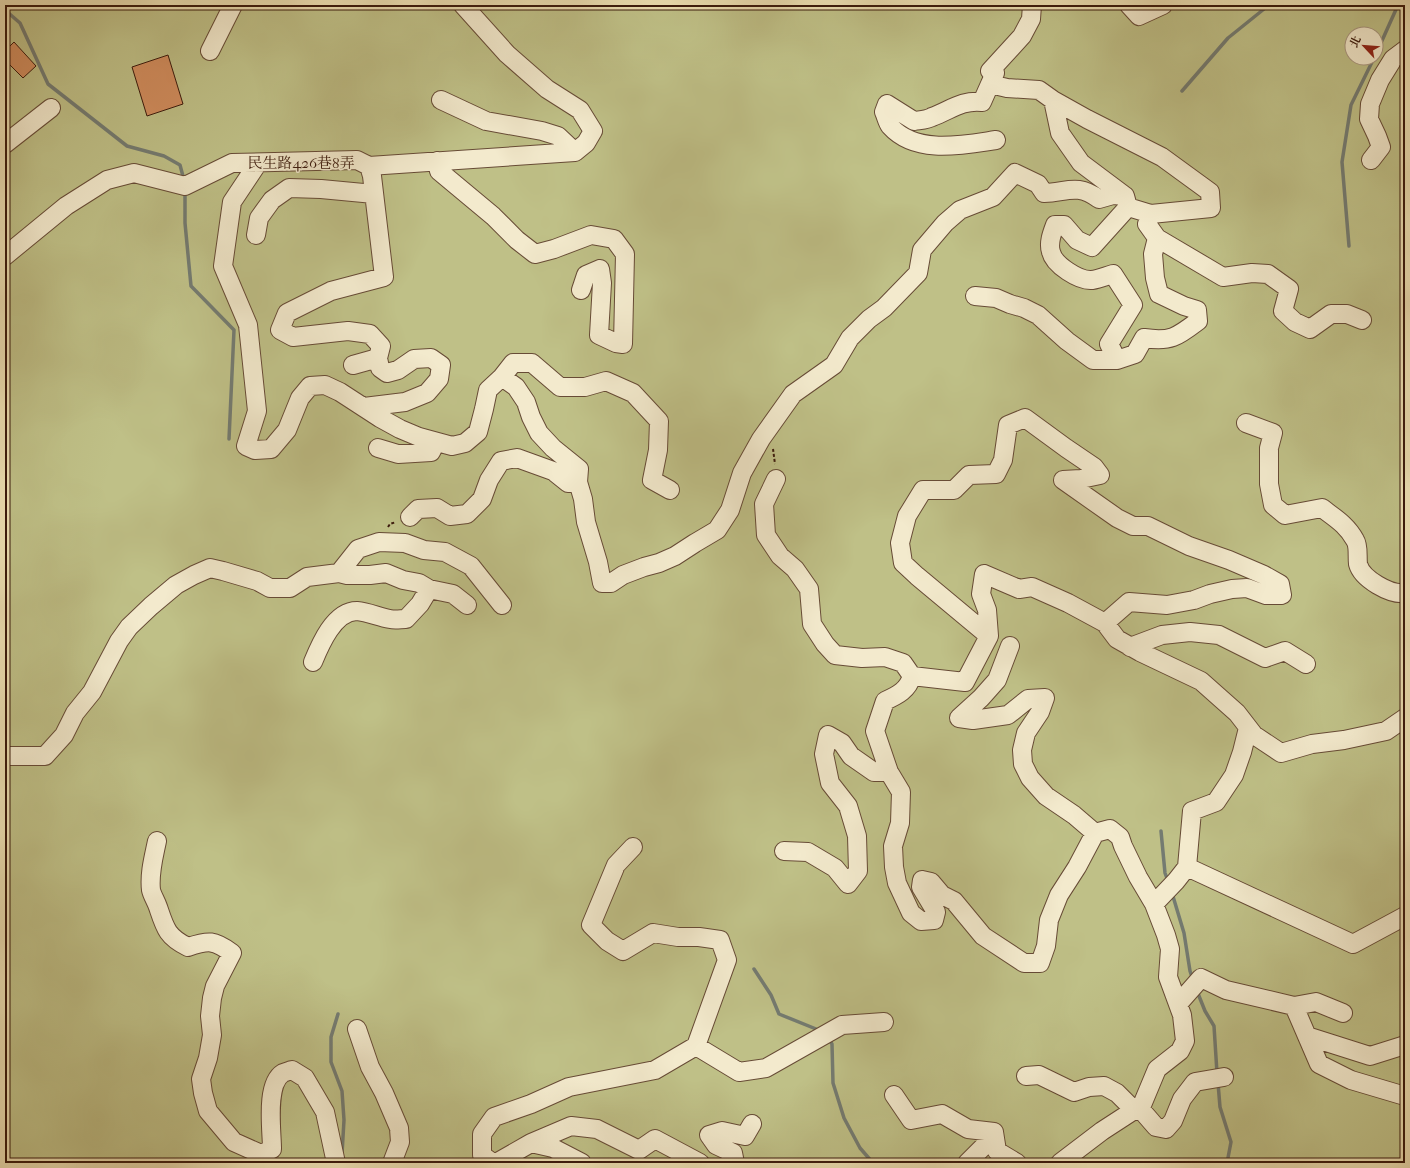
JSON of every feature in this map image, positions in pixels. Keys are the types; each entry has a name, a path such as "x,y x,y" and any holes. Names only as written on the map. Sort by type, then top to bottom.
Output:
{"street":[{"path":"210,51 233,5"},
{"path":"369,166 575,152 586,143 593,131 580,110 547,89 507,54 463,5"},
{"path":"996,140 943,147 919,143 903,137 889,125 884,112 887,104 914,121 931,118 948,109 971,101 982,102 994,73 990,71 1022,36 1031,19 1032,5"},
{"path":"1129,5 1140,16 1163,5"},
{"path":"1371,160 1381,147 1378,136 1369,119 1370,104 1380,80 1393,59 1405,50"},
{"path":"502,377 516,387 526,402 530,417 539,433 553,448 579,469 578,482 583,498 586,522 598,562 602,583 612,583 623,575 676,556 694,543 717,530 730,510 742,473 761,439 793,394 834,365 850,338 869,319 884,308 918,273 922,250 945,223 960,210 993,197 1015,173 1038,184 1044,193 1057,193 1077,188 1091,193 1099,199 1113,195 1151,214 1210,208 1210,192 1162,157 1087,119 1053,100 1039,90 1007,88 990,84"},
{"path":"442,100 486,121 542,131 558,136 575,152"},
{"path":"1053,100 1060,133 1081,163 1126,202"},
{"path":"5,144 52,108"},
{"name":"民生路426巷8弄","path":"5,256 66,206 108,180 134,173 185,186 232,163 357,160 369,166 372,176 384,277 331,291 287,313 280,330 293,337 348,331 370,334 381,346 378,358"},
{"path":"438,161 439,171 493,216 517,240 535,254 554,249 591,235 614,239 625,254 624,344 616,344 599,334 602,283 600,269 586,275 581,290"},
{"path":"258,163 232,202 223,266 248,325 257,411 246,446 255,450 271,450 287,430 300,398 310,386 325,385 340,392 380,418 419,437 452,446 465,443 478,432 488,390 502,377 513,363 532,363 560,387 586,387 606,381 633,393 659,421 658,450 652,480 670,490"},
{"path":"256,235 259,218 272,200 289,188 322,189 374,194"},
{"path":"1118,360 1109,344 1133,305 1113,274 1091,280 1074,275 1059,265 1051,252 1051,236 1055,225 1064,225 1077,240 1092,247 1126,202"},
{"path":"1151,214 1147,224 1157,238 1223,277 1252,273 1268,274 1289,289 1283,311 1295,322 1310,329 1331,314 1347,314 1362,320"},
{"path":"975,296 996,298 1024,308 1038,315 1067,341 1093,360 1118,360 1135,354 1144,338 1160,340 1179,336 1198,321 1197,310 1184,306 1159,294 1155,278 1153,254 1157,238"},
{"path":"353,364 378,358 380,368 387,373 398,370 414,359 431,358 441,365 439,379 427,393 405,402 364,407"},
{"path":"989,636 917,576 904,563 900,543 908,516 923,490 954,490 969,475 996,474 1003,460 1008,425 1025,418 1094,467 1100,475 1063,480 1117,518 1133,526 1148,526 1189,546 1264,575 1280,584 1282,595 1266,595 1247,588 1239,588 1224,590 1194,600 1167,605 1129,602 1105,623"},
{"path":"1246,423 1273,432 1269,448 1269,484 1273,505 1285,515 1322,508 1346,526 1356,541 1358,565 1368,578 1381,587 1400,594 1405,593"},
{"path":"378,448 398,454 431,452 436,442"},
{"path":"410,517 418,509 437,508 450,516 467,514 482,499 489,480 501,461 517,458 553,471 568,483 578,482"},
{"path":"776,479 764,504 766,535 780,556 795,569 809,589 812,624 825,644 835,655 862,658 885,657 903,663 912,676 966,682 989,636 987,610 981,594 984,574 1019,589 1032,587 1068,603 1105,623 1117,639 1200,681 1237,713 1254,735 1280,753 1312,744 1344,740 1386,731 1405,718"},
{"path":"339,573 358,549 378,542 405,543 424,550 445,552 471,566 502,605"},
{"path":"5,756 45,756 64,735 75,713 92,692 119,641 129,627 166,593 194,575 210,568 257,580 270,588 290,588 307,577 339,573 347,575 370,575 386,573 403,580 419,583 429,589 453,594 467,605"},
{"path":"313,662 322,642 332,627 343,615 356,611 391,619 406,619 420,604 429,589"},
{"path":"1130,646 1162,634 1190,632 1219,634 1265,658 1285,651 1306,664"},
{"path":"1010,646 997,680 981,698 959,718 973,720 1008,715 1028,699 1045,698 1040,712 1026,733 1022,750 1023,764 1030,778 1046,796 1074,815 1095,834"},
{"path":"912,676 910,683 899,695 885,701 875,731 889,772 901,792 900,822 893,846 894,868 897,883 910,913 921,921 934,920 936,912 921,887 922,880 931,882 942,895 954,901 983,936 1024,963 1040,963 1046,946 1049,920 1059,895 1077,868 1095,834 1110,829 1120,837 1138,877 1158,900 1170,949 1168,977 1184,998"},
{"path":"1158,900 1187,867 1192,812 1216,802 1234,775 1248,728"},
{"path":"784,850 808,852 835,868 848,884 858,871 857,836 852,818 848,806 830,783 824,754 828,735 842,743 851,756 874,772 889,772"},
{"path":"157,841 152,866 151,891 162,920 169,933 175,941 188,947 199,943 212,942 222,946 232,953 215,986 212,998 210,1016 212,1035 208,1058 201,1079 208,1111 234,1142 261,1154 274,1156 270,1113 273,1087 282,1073 292,1070 305,1078 324,1112 335,1160"},
{"path":"493,1163 482,1156 482,1134 494,1117 569,1087 654,1070 696,1046 727,960 720,940 699,937 678,938 654,933 623,951 607,941 591,925 616,865 633,847"},
{"path":"1187,867 1353,944 1405,916"},
{"path":"1060,1163 1102,1131 1142,1104 1157,1069 1180,1051 1185,1041 1182,1015 1184,998 1201,978 1226,990 1294,1006 1316,1002 1343,1013"},
{"path":"1294,1006 1319,1064 1351,1080 1405,1096"},
{"path":"696,1046 739,1072 766,1068 842,1025 884,1022"},
{"path":"357,1029 370,1067 384,1093 399,1128 400,1142 392,1163"},
{"path":"1307,1036 1370,1056 1405,1045"},
{"path":"1026,1076 1039,1075 1074,1092 1089,1087 1104,1086 1117,1093 1134,1110 1143,1112 1156,1127 1166,1129 1173,1121 1182,1099 1196,1082 1216,1079"},
{"path":"894,1095 911,1120 942,1114 968,1130 994,1132"},
{"path":"735,1163 733,1153 716,1145 710,1135 722,1131 745,1136 752,1124"},
{"path":"496,1163 531,1143 571,1126 597,1129 639,1150 655,1139 700,1163"},
{"path":"967,1163 988,1142 994,1132"},
{"path":"994,1132 997,1151 1017,1163"},
{"path":"531,1143 553,1148 582,1163"}],"path":[{"path":"773,446 776,479"}],"green space":[{"path":"5,5 1405,5 1405,1163 5,1163"}],"building":[{"path":"14,42 36,66 23,78 5,60 5,51"},
{"path":"168,55 183,104 147,116 132,67"}],"waterway":[{"path":"1182,91 1228,38 1269,5"},
{"path":"1384,36 1398,5"},
{"path":"5,10 20,23 48,84 127,146 164,156 180,165 184,180"},
{"path":"1349,246 1342,162 1351,105 1370,66"},
{"path":"185,190 185,223 191,286 234,330 229,439"},
{"path":"1161,831 1165,873 1168,881"},
{"path":"1172,893 1184,933 1190,971 1193,980"},
{"path":"754,969 771,995 779,1014 821,1031"},
{"path":"1197,991 1205,1011 1214,1026 1217,1073"},
{"path":"338,1014 331,1037 331,1062 342,1091 344,1120 342,1154"},
{"path":"828,1038 832,1044 833,1083 844,1118 860,1148 873,1163"},
{"path":"1218,1083 1220,1107 1231,1142 1227,1163"}]}
